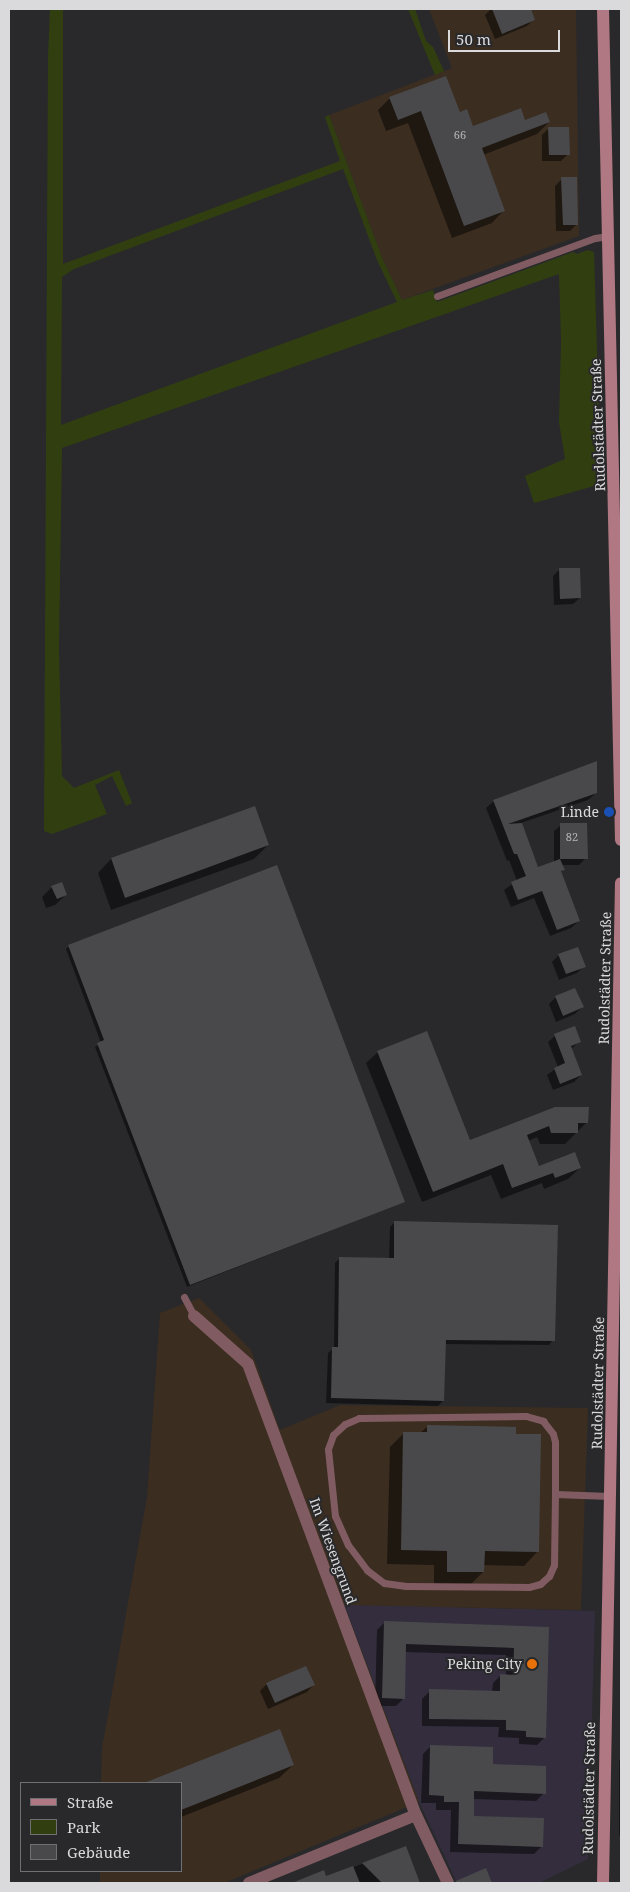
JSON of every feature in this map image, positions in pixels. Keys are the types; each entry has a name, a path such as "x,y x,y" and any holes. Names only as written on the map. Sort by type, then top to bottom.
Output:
{"street":[{"name":"Rudolstädter Straße","path":"603,9 614,441 621,840"},
{"name":"Rudolstädter Straße","path":"603,1883 621,883"},
{"name":"Im Wiesengrund","path":"194,1316 248,1364 416,1815 448,1883"},
{"path":"249,1883 416,1815"}],"lane":[{"path":"437,296 595,238 608,236"},
{"path":"184,1297 194,1316"},
{"path":"526,1416 542,1421 552,1434 555,1442 555,1494 554,1565 549,1576 540,1584 529,1587 406,1586 384,1583 368,1570 348,1545 335,1516 328,1449 333,1436 345,1424 359,1418 526,1416"},
{"path":"555,1494 610,1496"}],"shaded area":[{"path":"429,9 576,9 579,236 402,300 383,260 329,115 452,68"},
{"path":"199,1298 251,1350 280,1430 340,1405 588,1408 581,1610 344,1605 419,1802 224,1883 100,1883 100,1872 182,1872 182,1782 101,1782 102,1748 147,1497 160,1313"},
{"path":"344,1604 595,1611 588,1859 539,1883 457,1883 419,1802"}],"green space":[{"path":"50,9 63,9 63,264 340,161 325,117 329,115 383,260 402,300 433,290 437,302 573,252 577,254 588,250 594,252 601,484 534,503 525,476 565,459 559,422 561,341 559,274 62,448 59,649 62,776 74,788 119,770 132,803 126,806 112,776 95,785 107,814 52,834 44,831 48,56","holes":["343,169 377,260 397,302 61,425 62,277 74,269"]},
{"path":"408,9 415,9 426,41 433,47 444,71 435,75"}],"building":[{"path":"492,9 531,9 535,20 502,34"},
{"path":"446,76 460,112 467,109 473,126 521,108 525,120 546,112 550,122 482,148 505,211 464,226 421,111 398,120 389,97"},
{"path":"548,127 569,127 570,155 549,155"},
{"path":"561,177 577,177 578,225 563,225"},
{"path":"559,568 580,568 581,598 560,599"},
{"path":"597,761 597,793 508,824 522,823 538,867 560,859 565,870 561,871 580,921 557,930 542,891 518,900 511,882 526,876 517,854 514,854 493,800"},
{"path":"255,806 269,845 125,898 111,858"},
{"path":"560,823 587,823 588,859 560,859"},
{"path":"277,865 405,1202 190,1285 97,1043 104,1040 68,945"},
{"path":"62,882 67,895 57,899 51,886"},
{"path":"578,947 586,967 566,974 558,954"},
{"path":"575,988 584,1007 563,1016 555,996"},
{"path":"575,1026 581,1042 571,1046 582,1075 560,1084 554,1068 565,1063 554,1034"},
{"path":"427,1031 470,1140 555,1107 589,1107 588,1123 578,1123 578,1133 551,1133 549,1126 527,1135 539,1166 575,1152 581,1168 555,1178 553,1173 512,1188 503,1164 433,1192 377,1051"},
{"path":"394,1221 558,1225 555,1341 446,1340 444,1401 331,1398 332,1347 338,1347 339,1257 394,1258"},
{"path":"427,1425 516,1427 516,1434 541,1434 539,1552 485,1551 484,1572 447,1572 447,1551 401,1550 403,1432 427,1432"},
{"path":"384,1621 549,1627 546,1738 526,1737 526,1731 506,1730 506,1720 429,1719 429,1689 500,1691 500,1674 513,1675 514,1648 406,1644 405,1699 382,1698"},
{"path":"306,1666 315,1685 275,1703 266,1683"},
{"path":"280,1729 294,1765 182,1810 182,1782 147,1782"},
{"path":"430,1745 493,1747 493,1764 546,1766 546,1794 474,1791 474,1816 544,1818 543,1847 458,1844 459,1802 444,1802 444,1796 429,1795"},
{"path":"406,1846 420,1883 382,1883 362,1863"},
{"path":"353,1866 360,1883 292,1883 324,1870 326,1876"},
{"path":"486,1868 492,1883 456,1883 456,1881"}],"place":[{"name":"Linde","path":"609,812"},
{"name":"Peking City","path":"532,1664"}]}
